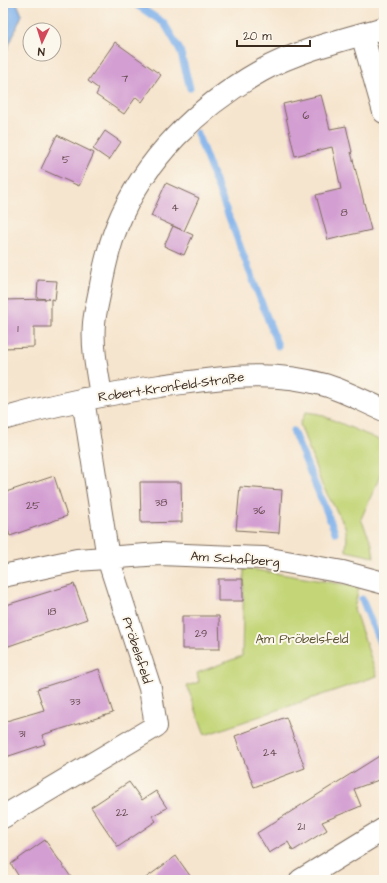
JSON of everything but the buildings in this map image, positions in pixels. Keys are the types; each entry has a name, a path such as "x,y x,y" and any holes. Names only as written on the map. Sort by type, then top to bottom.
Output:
{"street":[{"name":"Pröbelsfeld","path":"3,817 156,726 150,688 108,558 92,397 96,360 94,322 110,248 117,226 138,184 175,137 189,122 210,104 276,63 384,28"},
{"path":"362,34 384,112"},
{"name":"Robert-Kronfeld-Straße","path":"3,419 92,397 195,381 255,375 290,378 325,385 384,410"},
{"name":"Am Schafberg","path":"3,576 73,560 160,554 264,558 343,572 384,583"},
{"path":"301,880 384,829"}],"green space":[{"path":"306,412 319,414 384,442 384,467 361,519 372,544 374,557 346,551 347,538 345,526 322,485 300,424"},
{"name":"Am Pröbelsfeld","path":"244,568 359,587 354,609 377,676 205,735 187,686 199,682 197,673 242,656"}],"water":[{"path":"3,3 17,3 22,15 3,59"}],"waterway":[{"path":"136,3 138,6 164,23 180,50 190,88"},
{"path":"197,133 278,346"},
{"path":"293,431 335,532"},
{"path":"362,599 384,653"}]}
